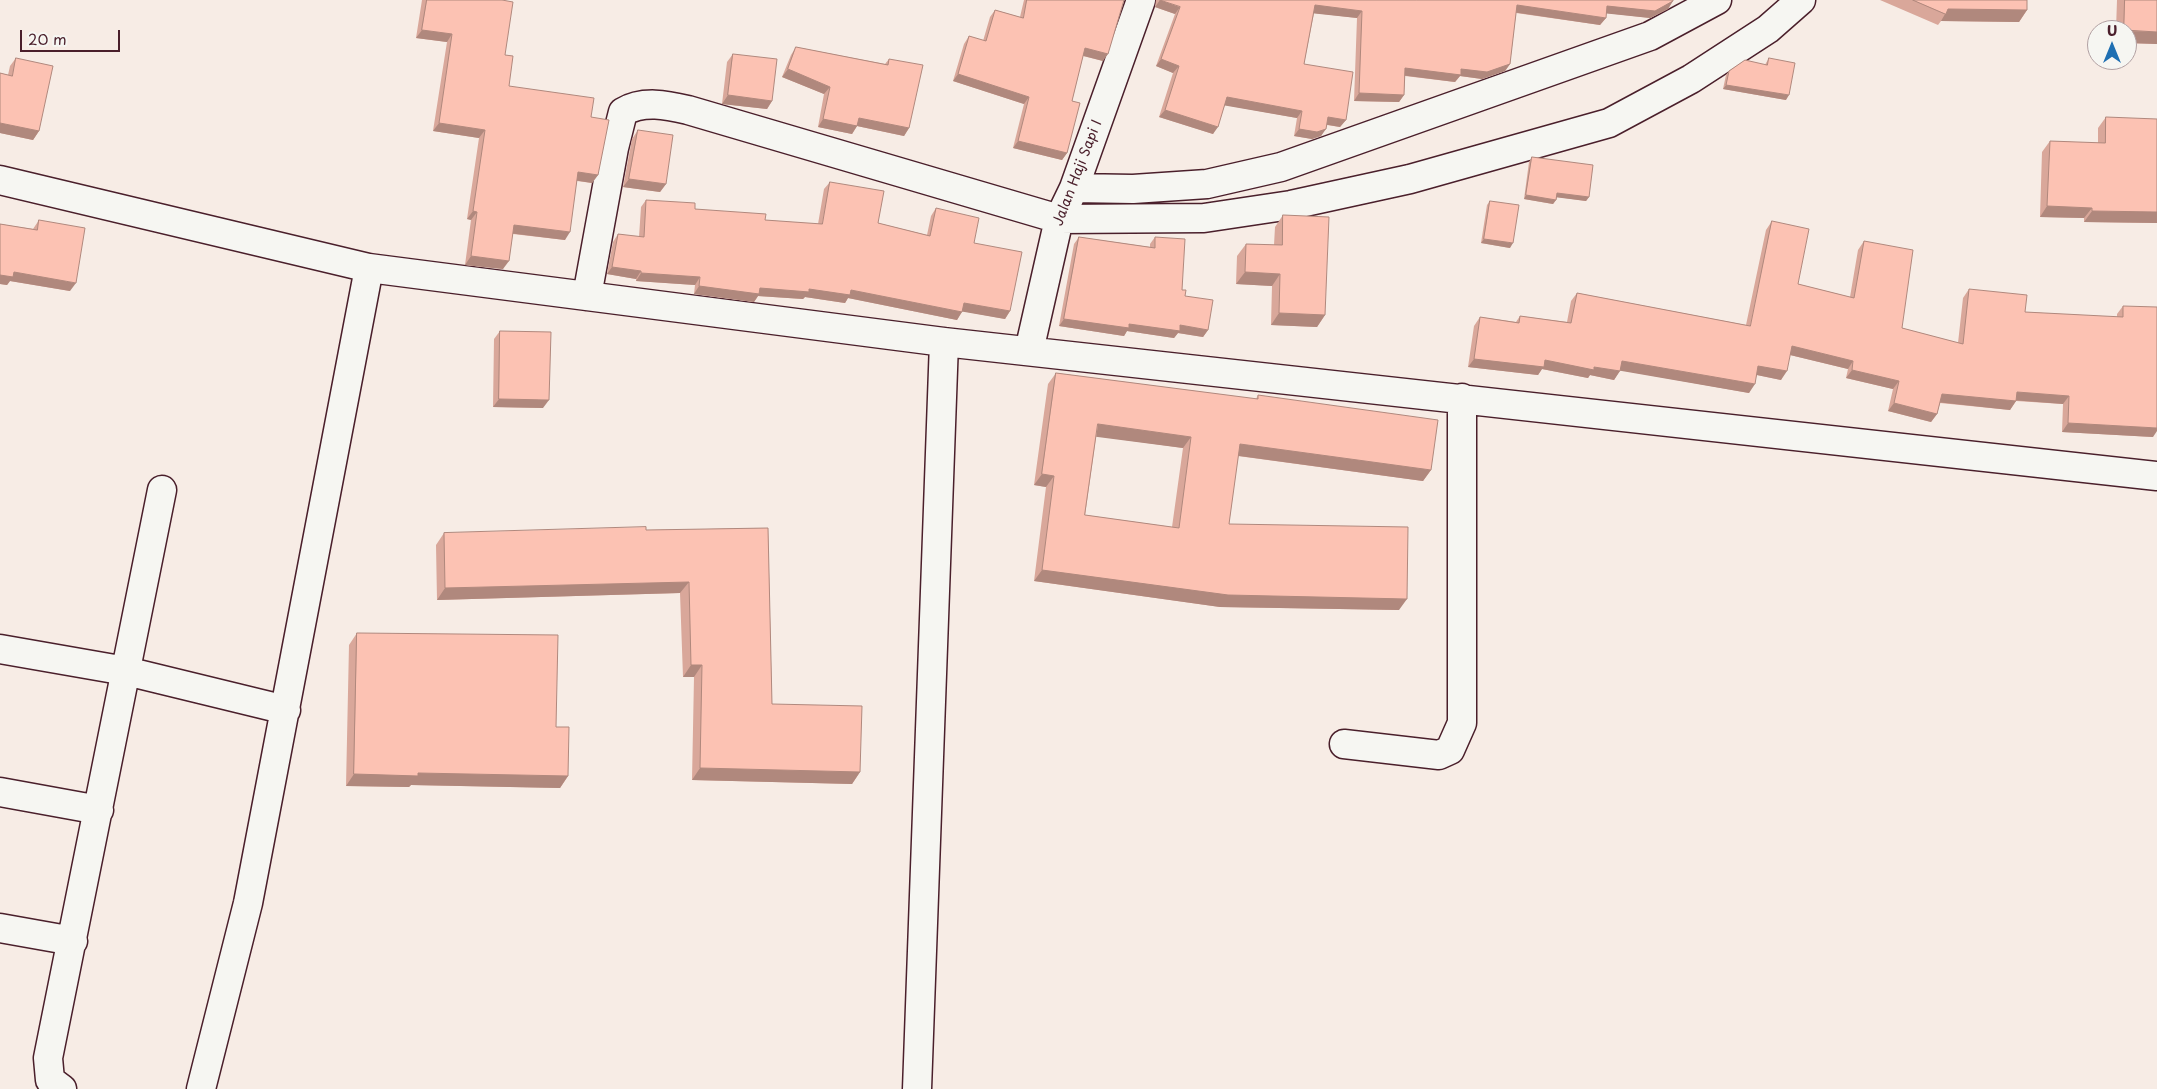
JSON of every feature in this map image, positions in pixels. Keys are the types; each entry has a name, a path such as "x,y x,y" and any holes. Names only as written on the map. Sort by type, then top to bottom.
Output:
{"street":[{"name":"Jalan Haji Sapi I","path":"1030,351 1059,219 1074,188 1141,0"},
{"path":"1074,188 1134,190 1206,184 1281,167 1650,36 1717,0"},
{"path":"587,296 614,148 623,112 632,107 664,105 688,110 1059,219 1204,218 1291,205 1410,179 1609,123 1691,79 1768,29 1801,0"},
{"path":"0,180 369,268 944,342 2157,476"},
{"path":"201,1089 248,903 369,268"},
{"path":"917,1089 944,342"},
{"path":"1344,744 1440,755 1450,750 1462,723 1462,398"},
{"path":"62,1089 50,1080 48,1058 162,490"},
{"path":"0,649 126,671 286,710"},
{"path":"0,792 99,810"},
{"path":"0,928 73,941"}],"building":[{"path":"427,0 502,0 513,2 505,55 513,56 509,86 594,98 591,117 609,120 598,175 578,172 570,232 514,225 509,261 471,256 477,212 473,211 485,130 439,123 452,34 422,30"},
{"path":"1027,0 1124,0 1108,54 1085,48 1072,101 1080,103 1067,153 1018,141 1029,97 958,74 969,36 986,41 995,10 1023,18"},
{"path":"1160,0 1673,1 1655,11 1607,6 1606,18 1517,5 1510,64 1487,72 1461,69 1461,75 1405,68 1404,95 1359,93 1362,11 1315,5 1304,64 1353,72 1346,120 1328,117 1326,129 1317,132 1299,129 1302,111 1227,97 1218,127 1165,110 1179,66 1161,59 1180,7"},
{"path":"1913,0 2027,0 2027,10 1948,9 1946,14"},
{"path":"2125,0 2157,0 2157,32 2137,31 2137,20 2124,20"},
{"path":"796,47 888,65 889,59 923,65 909,128 859,118 857,126 823,119 830,87 788,69"},
{"path":"733,54 777,59 772,101 728,95"},
{"path":"16,58 53,66 39,131 0,123 0,73 12,76"},
{"path":"1769,58 1795,63 1789,95 1726,85 1729,71 1745,60 1767,65"},
{"path":"2106,117 2157,119 2157,212 2092,211 2092,208 2047,206 2050,141 2105,143"},
{"path":"638,130 673,135 666,184 629,179"},
{"path":"1532,157 1593,165 1589,197 1557,193 1556,200 1526,195"},
{"path":"830,182 884,191 878,223 930,236 936,208 979,218 974,243 1022,252 1010,311 964,303 962,312 851,290 850,295 809,289 809,292 760,288 759,294 699,286 700,277 641,273 641,271 612,267 618,234 644,237 646,200 695,203 695,209 766,214 765,220 822,224"},
{"path":"1490,201 1519,205 1513,243 1484,239"},
{"path":"1283,215 1329,217 1325,315 1279,313 1280,274 1245,272 1246,244 1282,245"},
{"path":"39,220 85,228 76,283 14,272 13,277 0,275 0,224 37,230"},
{"path":"1772,221 1809,229 1798,284 1854,298 1864,241 1913,250 1902,328 1963,344 1969,289 2027,295 2025,312 2123,317 2123,306 2157,307 2157,428 2068,423 2069,396 2017,392 2016,401 1942,394 1937,414 1894,403 1899,381 1852,370 1853,361 1792,346 1787,371 1758,366 1755,384 1622,361 1620,371 1594,367 1594,370 1545,360 1544,367 1474,359 1480,317 1519,323 1520,316 1571,323 1577,293 1750,326"},
{"path":"1079,237 1155,248 1155,237 1185,239 1182,290 1186,290 1185,296 1213,300 1208,330 1180,325 1180,331 1129,324 1129,328 1064,319"},
{"path":"500,331 551,332 549,400 499,399"},
{"path":"1056,373 1258,399 1258,395 1438,420 1431,470 1240,444 1229,524 1408,527 1407,599 1228,595 1042,570 1054,476 1042,474","holes":["1098,424 1191,437 1179,528 1085,515"]},
{"path":"646,527 646,530 768,528 772,704 862,706 860,772 700,768 702,665 691,665 689,582 445,588 444,533"},
{"path":"357,633 558,635 556,727 569,727 568,776 418,773 418,776 354,774"}]}
